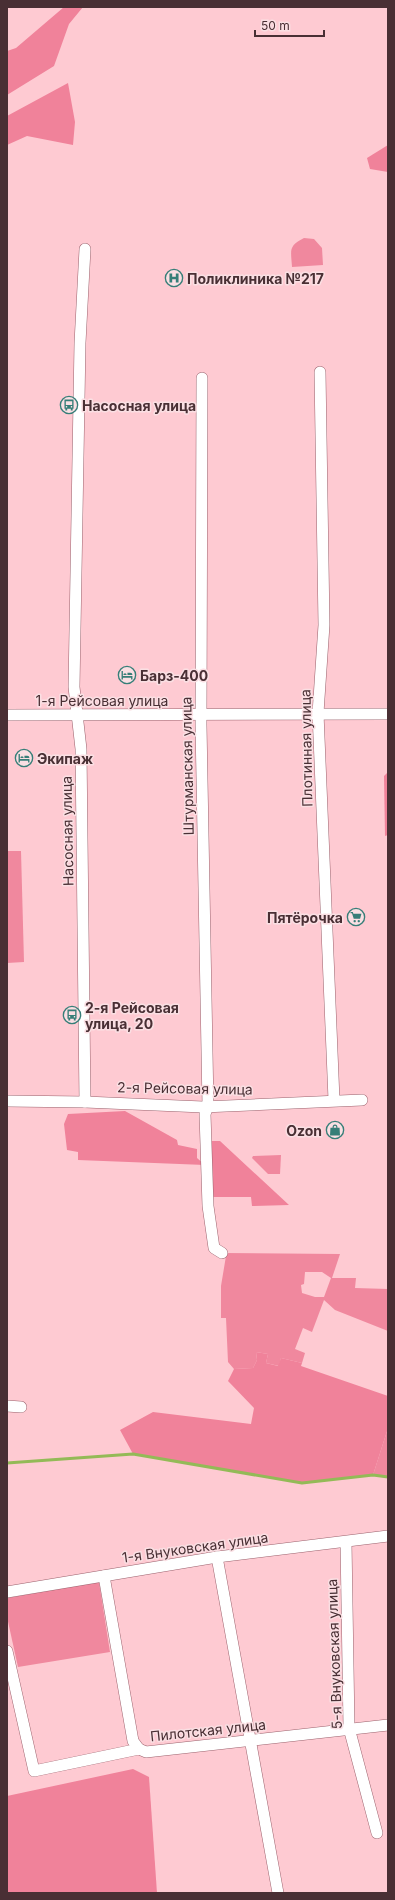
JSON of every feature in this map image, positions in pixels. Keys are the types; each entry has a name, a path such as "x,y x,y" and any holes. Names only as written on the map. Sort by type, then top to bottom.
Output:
{"street":[{"name":"Насосная улица","path":"84,249 80,343 74,687 81,756 85,1102"},
{"name":"Плотинная улица","path":"320,372 324,625 318,713 334,1100"},
{"name":"Штурманская улица","path":"202,378 201,715 208,1106 205,1114 208,1206 214,1248 222,1253"},
{"name":"1-я Рейсовая улица","path":"7,715 388,714"},
{"name":"2-я Рейсовая улица","path":"7,1101 208,1106 362,1100"},
{"path":"7,1406 21,1407"},
{"name":"1-я Внуковская улица","path":"7,1592 218,1557 388,1536"},
{"name":"5-я Внуковская улица","path":"346,1542 349,1728 378,1833"},
{"path":"218,1557 278,1893"},
{"path":"104,1576 133,1742 139,1749"},
{"name":"Пилотская улица","path":"7,1651 34,1771 139,1749 146,1752 388,1724"}],"shaded area":[{"path":"64,7 83,7 69,24 54,66 7,95 7,51 16,48"},
{"path":"68,83 75,122 73,145 27,136 7,145 7,116"},
{"path":"388,145 388,172 370,169 367,158"},
{"path":"304,238 314,239 322,248 323,265 292,267 291,256 293,246"},
{"path":"388,772 388,835 385,836 384,776"},
{"path":"7,851 21,851 24,962 7,963"},
{"path":"125,1111 177,1140 178,1145 197,1149 197,1158 205,1165 78,1160 78,1152 67,1150 64,1124 68,1114"},
{"path":"211,1141 220,1141 289,1205 252,1206 251,1197 213,1197"},
{"path":"281,1155 280,1174 268,1174 252,1158 253,1156"},
{"path":"222,1253 340,1254 332,1278 356,1278 355,1288 388,1289 388,1331 335,1310 324,1300 312,1332 303,1328 295,1349 305,1353 302,1363 281,1358 279,1366 266,1363 268,1354 256,1352 257,1360 253,1368 234,1369 228,1362 226,1318 221,1318 221,1286 226,1256","holes":["305,1272 322,1272 331,1278 324,1297 315,1297 302,1293 301,1285 304,1284"]},
{"path":"256,1352 268,1354 266,1363 278,1366 281,1358 302,1363 301,1366 388,1396 388,1428 373,1475 302,1483 133,1454 120,1430 153,1412 251,1424 254,1408 228,1381 234,1369 253,1368 257,1360"},
{"path":"388,1428 388,1477 373,1475"},
{"path":"99,1582 110,1652 18,1667 7,1617 7,1598"},
{"path":"133,1769 149,1777 157,1893 7,1893 7,1796"}],"waterway":[{"path":"7,1463 133,1454 302,1483 373,1475 388,1477"}],"place":[{"name":"Поликлиника №217","path":"174,278"},
{"name":"Насосная улица","path":"69,405"},
{"name":"Барз-400","path":"127,675"},
{"name":"Экипаж","path":"24,758"},
{"name":"Пятёрочка","path":"356,917"},
{"name":"2-я Рейсовая улица, 20","path":"72,1015"},
{"name":"Ozon","path":"335,1130"}]}
